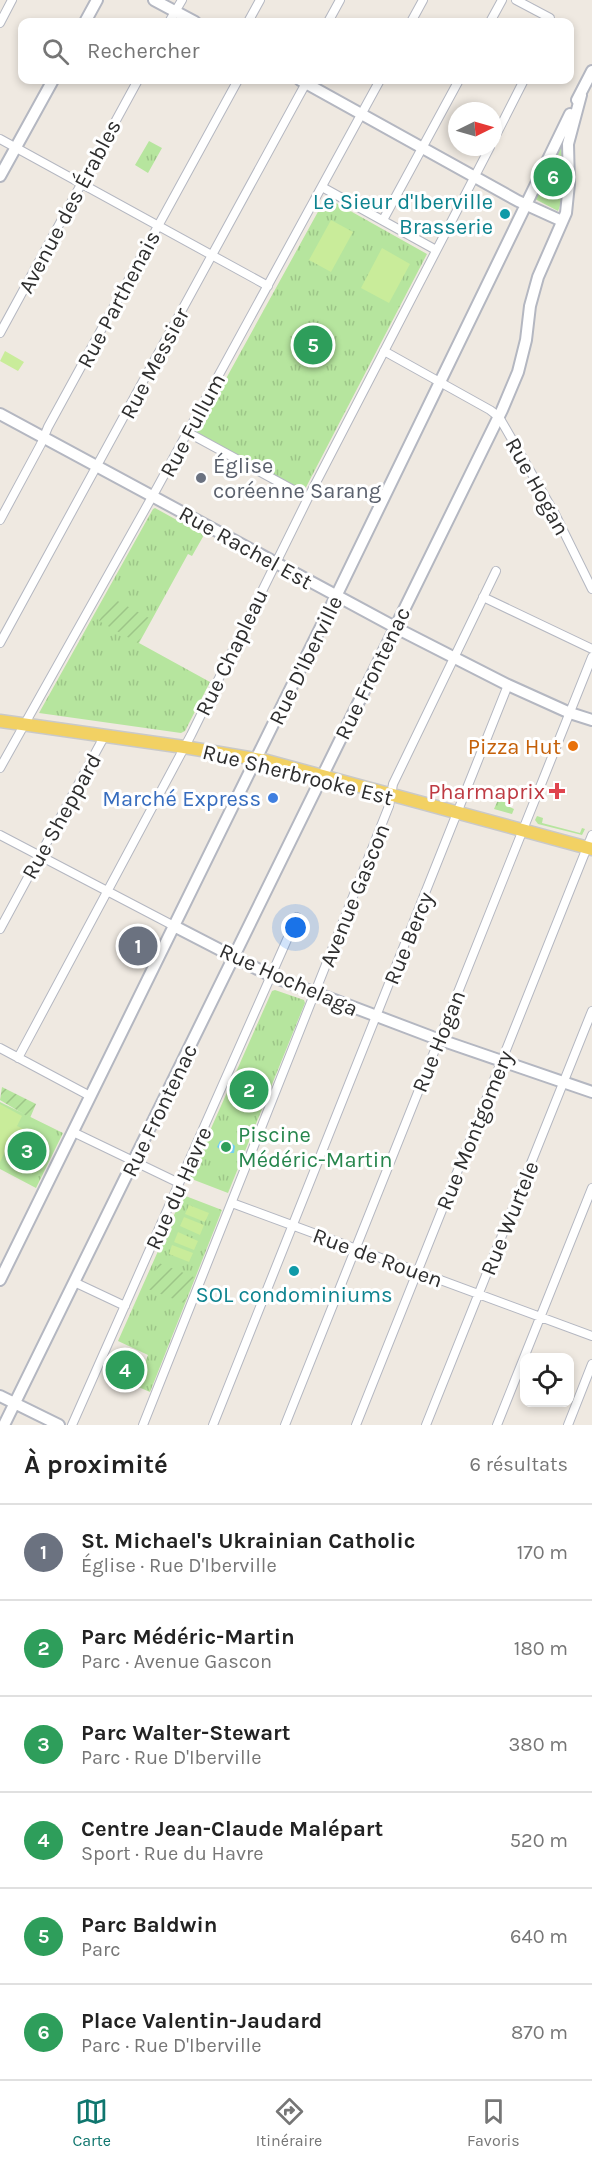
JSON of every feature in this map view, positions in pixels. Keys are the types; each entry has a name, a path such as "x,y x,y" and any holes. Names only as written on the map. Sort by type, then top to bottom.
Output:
{"main road":[{"path":"87,18 97,0"},
{"path":"154,0 187,18"},
{"name":"Rue D'Iberville","path":"0,1280 592,71"},
{"path":"0,176 51,84"},
{"path":"308,84 422,148 562,221"},
{"name":"Rue Frontenac","path":"4,1425 499,417 518,372 526,340 530,306 538,277 562,221 568,198 569,133 580,95"},
{"name":"Rue Rachel Est","path":"0,414 394,627 508,685 570,713 592,720"},
{"name":"Rue Sherbrooke Est","path":"0,721 256,759 590,848"},
{"name":"Rue Hochelaga","path":"174,926 271,976 439,1040 592,1092"},
{"path":"0,1396 59,1425"}],"street":[{"path":"0,23 12,0"},
{"path":"171,18 182,0"},
{"path":"250,18 260,0"},
{"path":"330,18 340,0"},
{"path":"413,18 423,0"},
{"path":"492,18 502,0"},
{"path":"516,0 550,18"},
{"name":"Avenue des Érables","path":"0,333 136,84"},
{"name":"Rue Parthenais","path":"0,520 236,84"},
{"name":"Rue Messier","path":"0,643 212,255 301,84"},
{"name":"Rue Fullum","path":"0,768 378,84"},
{"path":"382,220 457,84"},
{"path":"502,123 522,84"},
{"path":"0,139 268,286"},
{"name":"Rue Chapleau","path":"18,1058 184,747 308,498 485,156"},
{"path":"322,187 436,250"},
{"path":"384,351 441,381 499,417"},
{"name":"Rue Hogan","path":"499,417 550,504 592,589"},
{"path":"187,432 308,498"},
{"name":"Avenue Gascon","path":"143,1425 389,806 393,784 496,571"},
{"path":"483,597 592,649"},
{"name":"Rue Hogan","path":"285,1425 592,657"},
{"name":"Rue Bercy","path":"213,1425 508,685"},
{"name":"Rue Sheppard","path":"0,929 105,735"},
{"name":"Rue Hochelaga","path":"0,835 174,926"},
{"name":"Rue Montgomery","path":"356,1425 501,1062 590,848 592,835"},
{"name":"Rue du Havre","path":"72,1425 297,917"},
{"name":"Rue Wurtele","path":"426,1425 592,1011"},
{"path":"0,1048 90,1096"},
{"path":"73,1132 179,1183"},
{"path":"497,1425 592,1188"},
{"name":"Rue de Rouen","path":"232,1203 592,1336"},
{"path":"74,1282 125,1306"},
{"path":"567,1425 592,1364"}],"green space":[{"path":"149,141 162,148 148,173 135,165"},
{"path":"561,141 563,187 558,211 535,199"},
{"path":"325,199 329,199 427,254 303,493 196,433"},
{"path":"331,220 353,232 331,272 309,260"},
{"path":"382,248 410,264 389,303 361,288"},
{"path":"5,351 24,362 18,371 0,361"},
{"path":"153,509 204,535 192,556 188,554 139,643 210,682 185,731 181,733 39,713"},
{"path":"112,598 151,619 138,643 99,621"},
{"path":"500,795 506,798 505,805 514,809 512,814 494,809"},
{"path":"537,816 543,818 542,823 580,833 582,828 585,829 582,835 538,824 535,820"},
{"path":"272,991 304,1000 305,1003 228,1193 189,1178"},
{"path":"2,1087 36,1104 30,1118 0,1100"},
{"path":"0,1102 63,1133 36,1188 0,1169"},
{"path":"0,1104 22,1116 17,1126 36,1135 31,1146 12,1137 0,1162"},
{"path":"183,1195 222,1210 150,1392 136,1386 148,1355 118,1341"},
{"path":"189,1205 209,1213 205,1222 185,1214"},
{"path":"184,1217 204,1225 200,1235 180,1226"},
{"path":"178,1232 198,1241 194,1250 174,1242"},
{"path":"172,1245 193,1253 189,1262 169,1254"},
{"path":"159,1263 194,1277 184,1303 148,1289"}],"water":[{"name":"Piscine Médéric-Martin","path":"228,1140 235,1146 234,1153 225,1153 217,1147 220,1141"}],"place":[{"name":"Place Valentin-Jaudard","path":"553,177"},
{"name":"Le Sieur d'Iberville Brasserie","path":"505,214"},
{"name":"Parc Baldwin","path":"313,345"},
{"name":"Église coréenne Sarang","path":"201,478"},
{"name":"Pizza Hut","path":"573,746"},
{"name":"Pharmaprix","path":"557,791"},
{"name":"Marché Express","path":"273,798"},
{"name":"St. Michael's Ukrainian Catholic","path":"138,946"},
{"name":"Parc Médéric-Martin","path":"249,1090"},
{"name":"Piscine Médéric-Martin","path":"226,1147"},
{"name":"Parc Walter-Stewart","path":"27,1151"},
{"name":"SOL condominiums","path":"294,1271"},
{"name":"Centre Jean-Claude Malépart","path":"125,1370"}]}
